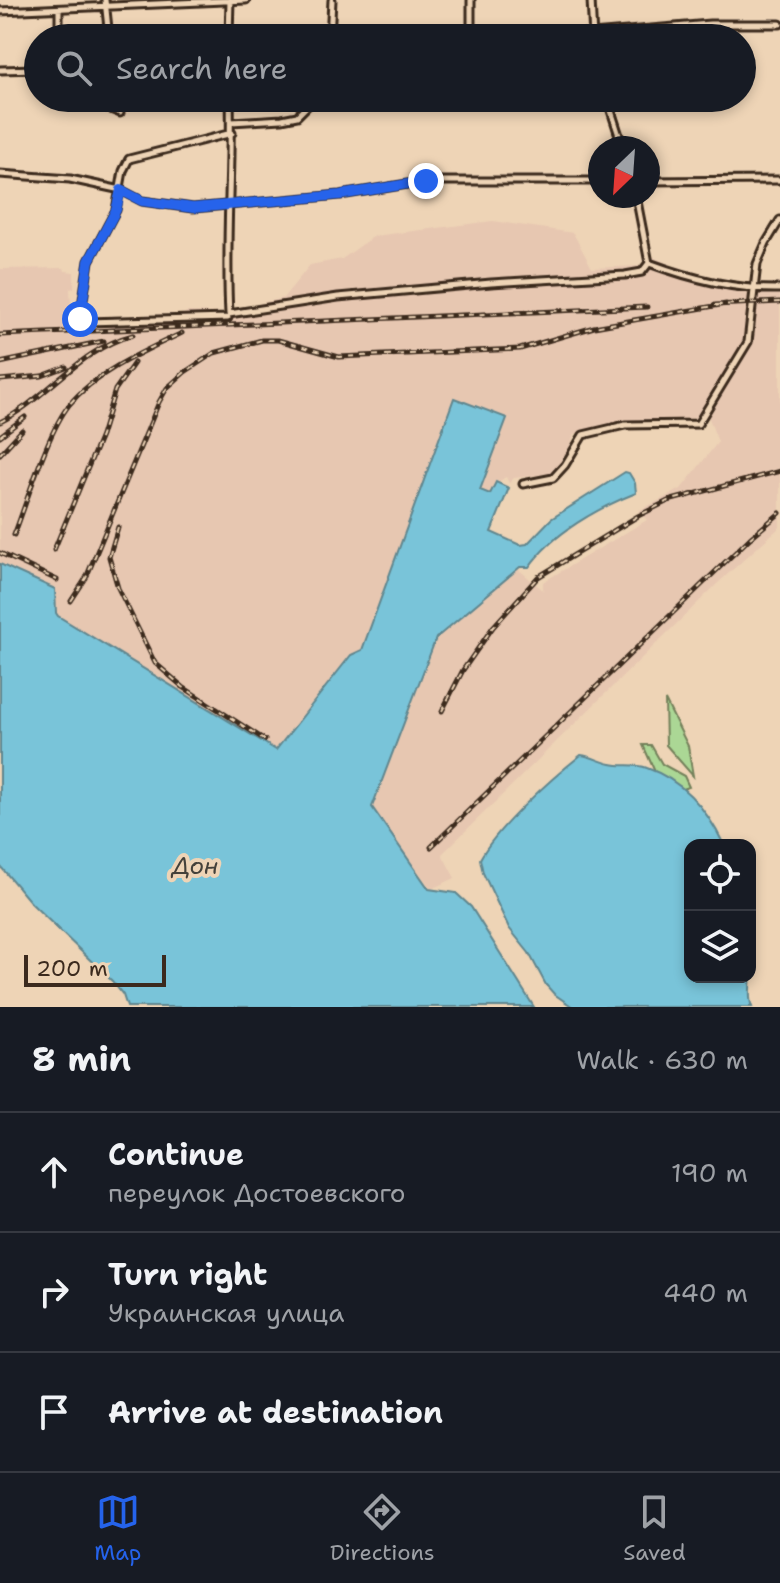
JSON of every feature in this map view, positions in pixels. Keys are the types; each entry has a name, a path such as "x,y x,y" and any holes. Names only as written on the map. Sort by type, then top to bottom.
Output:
{"street":[{"path":"0,11 59,9 105,2 246,0"},
{"path":"331,24 332,0"},
{"path":"471,0 471,24"},
{"path":"591,0 592,24"},
{"path":"229,24 230,1"},
{"path":"105,2 107,24"},
{"path":"59,9 59,24"},
{"path":"710,24 780,24"},
{"path":"0,70 24,69"},
{"path":"229,316 231,112"},
{"path":"231,122 282,119 301,112"},
{"path":"611,112 619,136"},
{"path":"232,133 129,159 123,171 116,210 89,261 80,319 87,322 229,316 338,297 642,272 649,263 638,208"},
{"path":"0,174 70,179 121,190 142,201 193,208 340,195 426,181 588,181"},
{"path":"660,181 780,180"},
{"path":"523,484 553,478 565,465 583,435 625,425 698,424 748,342 757,264 780,220"},
{"path":"649,263 706,281 753,290 780,289"}],"shaded area":[{"path":"493,221 573,233 592,268 640,266 653,257 698,278 750,284 780,283 780,527 719,582 442,854 455,878 431,889 372,809 436,638 518,569 543,590 543,582 647,520 638,511 681,489 718,442 708,416 675,421 621,421 574,434 567,458 551,474 514,478 509,483 506,477 496,483 490,495 480,490 397,559 362,650 351,655 279,747 273,749 58,616 55,589 0,564 0,269 64,268 65,271 74,272 74,288 70,289 72,323 184,318 186,312 223,313 283,298 310,265 342,259 374,236"}],"green space":[{"path":"665,700 688,746 693,776 666,745"},
{"path":"643,745 651,745 662,764 684,776 689,787 683,789 655,772"}],"water":[{"name":"Дон","path":"454,398 507,418 480,490 490,494 496,482 509,488 491,532 520,545 527,544 551,519 625,472 635,483 636,493 592,514 563,533 529,567 520,567 436,638 372,807 429,889 456,893 471,907 534,1007 127,1007 123,995 112,981 32,904 0,866 0,564 55,589 58,616 276,750 351,655 362,650"},
{"path":"581,755 611,764 642,767 683,789 702,809 721,839 684,839 684,983 750,983 752,1007 573,1007 554,994 529,953 509,928 483,873 480,859 512,818"}],"railway":[{"path":"715,305 780,302"},
{"path":"71,601 86,578 167,388 214,353 262,340 278,340 339,357 520,349 594,327 726,304"},
{"path":"0,335 647,307"},
{"path":"14,535 46,449 69,405 107,372 182,333"},
{"path":"0,422 96,351 133,335"},
{"path":"0,363 104,341"},
{"path":"54,550 101,436 115,390 134,363"},
{"path":"0,380 42,376 66,367"},
{"path":"0,436 25,417"},
{"path":"0,454 22,430"},
{"path":"442,711 463,670 493,627 538,577 668,501 780,471"},
{"path":"431,847 750,538 780,513"},
{"path":"118,527 109,557 118,588 155,663 183,687 265,740"},
{"path":"0,553 57,580"}],"route":[{"path":"80,319 89,261 116,210 121,190 142,201 193,208 340,195 426,181"}]}
